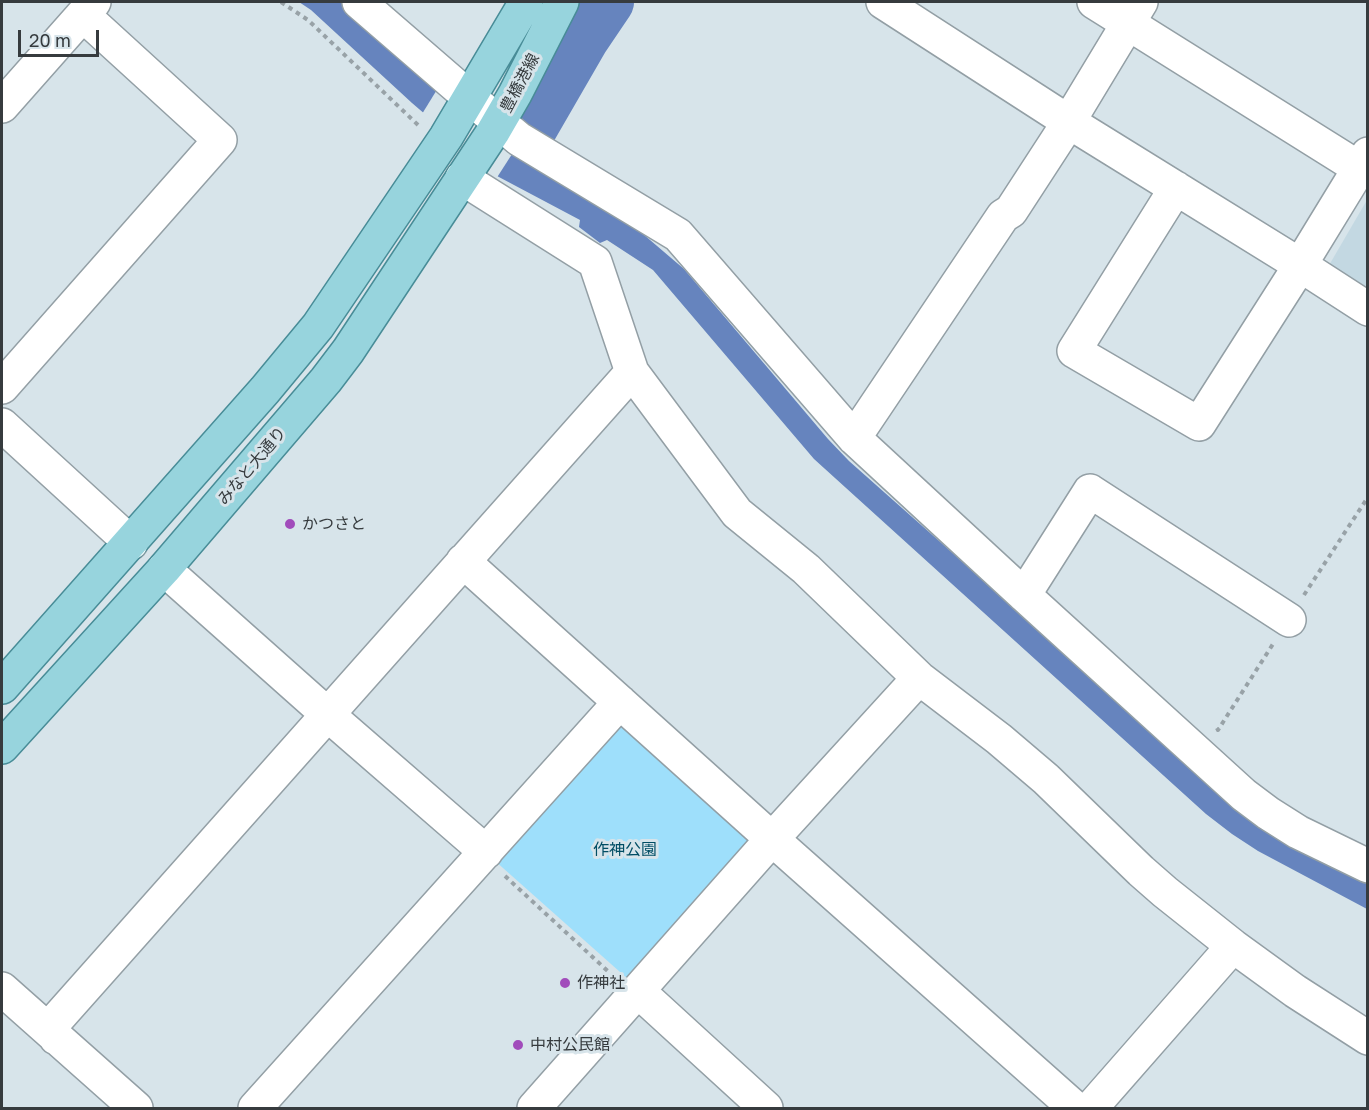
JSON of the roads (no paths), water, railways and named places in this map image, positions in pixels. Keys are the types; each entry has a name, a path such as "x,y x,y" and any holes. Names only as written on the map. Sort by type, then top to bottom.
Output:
{"main road":[{"path":"2,687 265,390 318,326 434,133 462,97 526,2"},
{"name":"豊橋港線","path":"468,170 515,94 562,2"},
{"name":"みなと大通り","path":"2,747 164,569 326,380 369,320 468,170"}],"street":[{"path":"359,2 496,127 678,235 854,438 1024,595 1244,795 1298,832 1368,866"},
{"path":"883,2 1069,122 1368,309"},
{"path":"1094,2 1135,12 1363,161 1199,424 1074,351 1176,188"},
{"path":"2,106 88,8 220,140 2,387"},
{"path":"854,438 1003,216 1011,211 1069,122 1135,12"},
{"path":"468,170 595,262 632,372 737,513 806,569 919,678 999,738 1046,779 1141,871 1233,946 1295,991 1368,1038"},
{"path":"56,1038 53,1028 57,1019 632,372"},
{"path":"2,425 131,543"},
{"path":"1024,595 1090,491 1288,620"},
{"path":"463,561 1075,1108"},
{"path":"164,569 484,854"},
{"path":"534,1108 772,839 919,678"},
{"path":"255,1108 620,702"},
{"path":"1091,1108 1233,946"},
{"path":"2,989 136,1108"},
{"path":"636,994 766,1108"}],"waterway":[{"path":"532,129 584,39 609,2"}],"place":[{"name":"かつさと","path":"290,524"},
{"name":"作神社","path":"565,983"},
{"name":"中村公民館","path":"518,1045"}],"park label":[{"name":"作神公園","path":"625,850"}]}
